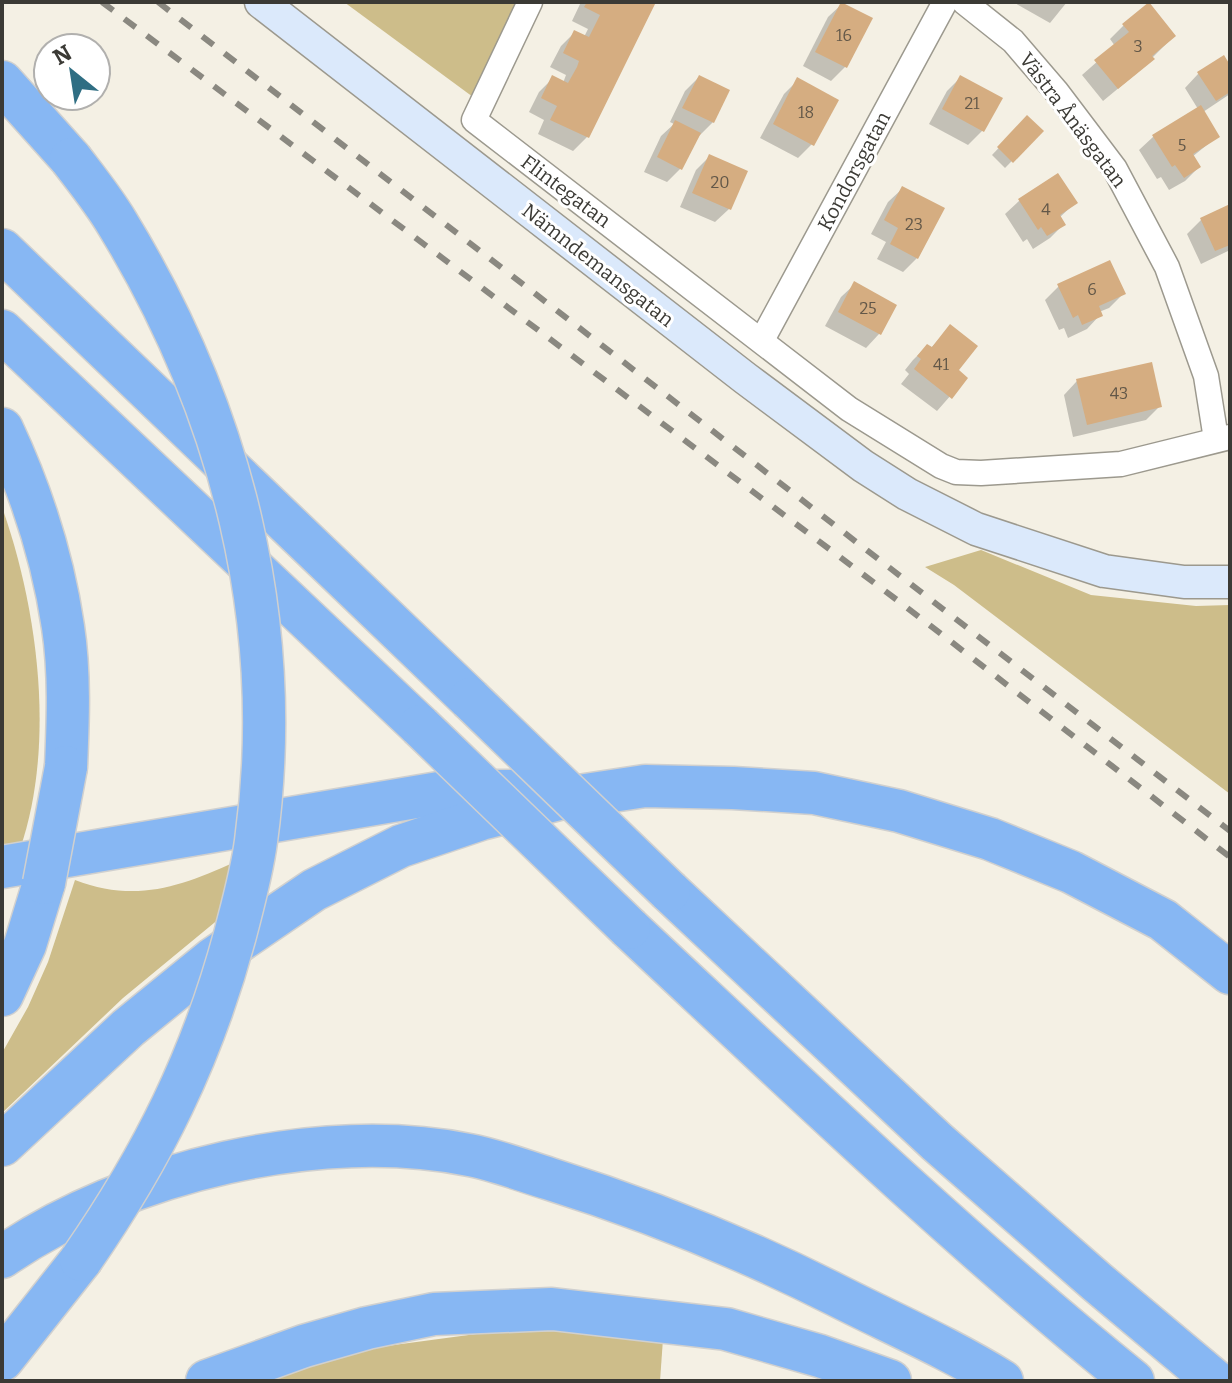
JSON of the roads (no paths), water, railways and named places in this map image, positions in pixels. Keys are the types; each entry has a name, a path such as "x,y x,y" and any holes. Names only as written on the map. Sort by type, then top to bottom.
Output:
{"highway":[{"path":"2,82 71,159 116,221 162,301 199,382 226,461 245,536 259,626 264,700 263,773 256,843 219,994 191,1065 156,1140 123,1200 81,1260 5,1356"},
{"path":"2,250 669,891 937,1142 1215,1381"},
{"path":"2,331 629,928 904,1185 1060,1322 1133,1381"},
{"path":"2,429 32,502 63,626 67,668 66,767 44,883 14,939 2,995"},
{"path":"2,1145 128,1028 214,958 314,890 401,846 481,819 559,799 645,786 814,793 899,811 990,839 1071,872 1163,920 1230,973"},
{"path":"2,867 451,791 504,789 559,799"},
{"path":"2,1257 104,1202 196,1169 277,1153 375,1145 469,1155 620,1201 762,1257 1002,1381"},
{"path":"207,1381 304,1346 434,1314 552,1309 726,1329 820,1356 890,1381"}],"street":[{"name":"Nämndemansgatan","path":"261,2 815,431 863,466 944,515 1024,547 1104,571 1184,582 1230,582"},
{"name":"Flintegatan","path":"530,2 474,120 762,340"},
{"name":"Kondorsgatan","path":"762,340 945,2"},
{"name":"Västra Ånäsgatan","path":"964,2 1013,41 1056,91 1115,169 1167,267 1206,376 1223,438"},
{"path":"762,340 849,409 941,466 956,472 1121,464 1223,438"}],"railway":[{"path":"102,2 901,603 1230,857"},
{"path":"158,2 1230,831"}]}
